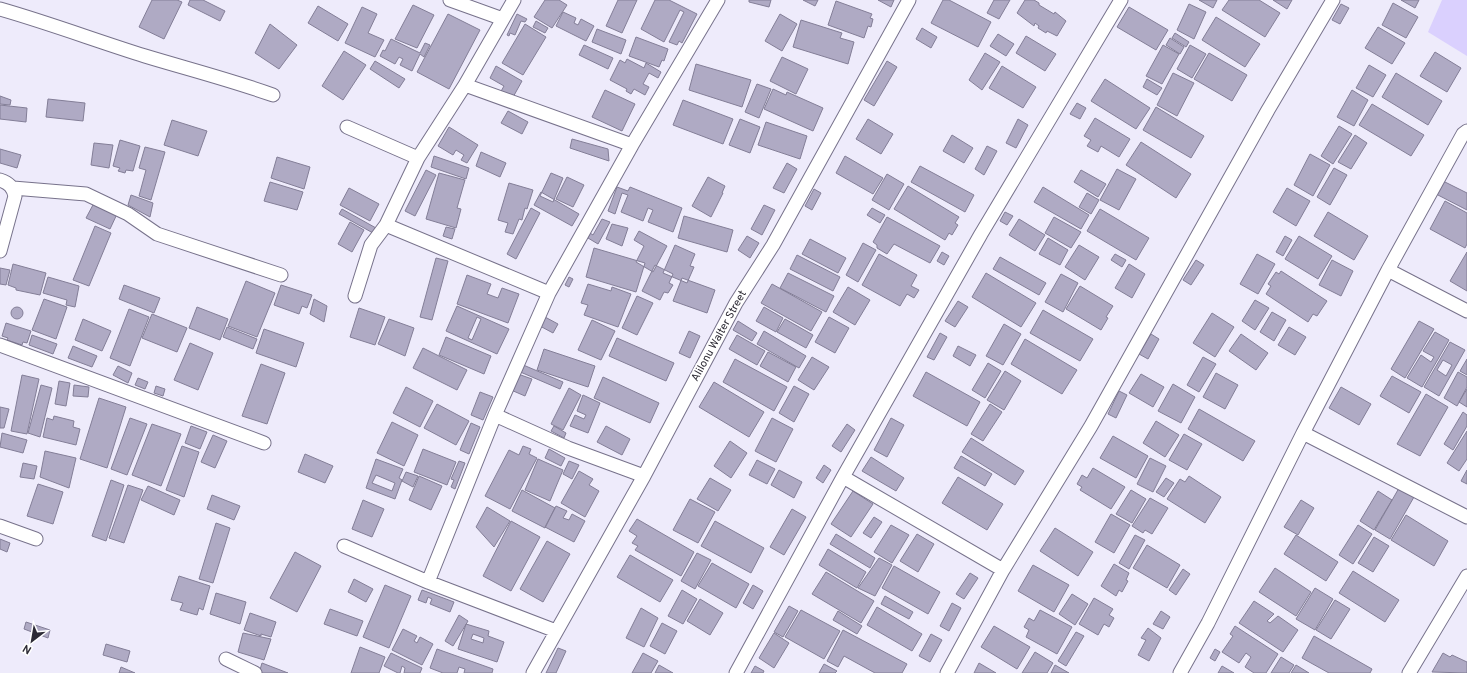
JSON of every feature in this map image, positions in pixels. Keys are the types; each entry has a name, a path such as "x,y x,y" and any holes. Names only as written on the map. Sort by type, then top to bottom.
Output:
{"street":[{"path":"450,0 503,19"},
{"path":"355,296 371,245 386,224 418,158 466,85 514,0"},
{"path":"428,582 495,415 549,293 632,146 718,0"},
{"name":"Alilonu Walter Street","path":"533,673 644,476 736,303 773,245 909,0"},
{"path":"736,673 843,477 981,234 1121,0"},
{"path":"947,673 1003,570 1091,426 1268,110 1334,0"},
{"path":"0,9 273,95"},
{"path":"466,85 632,146"},
{"path":"347,127 418,158"},
{"path":"1180,673 1208,623 1303,433 1388,270 1462,134 1467,131"},
{"path":"0,180 6,182 13,188 15,196 0,251"},
{"path":"13,188 86,194 128,214 157,234 281,275"},
{"path":"386,224 549,293"},
{"path":"1388,270 1467,310"},
{"path":"0,345 264,443"},
{"path":"495,415 568,448 644,476"},
{"path":"1303,433 1467,517"},
{"path":"843,477 1003,570"},
{"path":"0,526 36,539"},
{"path":"344,546 428,582 556,631"},
{"path":"1409,673 1467,576"},
{"path":"226,659 255,673"}],"shaded area":[{"path":"1442,0 1467,0 1467,56 1428,32"}],"building":[{"path":"152,0 177,0 182,2 164,39 139,27"},
{"path":"190,0 203,0 225,11 220,21 188,5"},
{"path":"545,0 559,0 567,5 552,28 534,17"},
{"path":"618,0 637,0 622,33 606,26"},
{"path":"655,0 669,0 697,14 682,43 679,41 677,45 669,42 684,12 680,10 664,42 641,29"},
{"path":"749,0 771,0 769,7 749,2"},
{"path":"803,0 818,0 815,6"},
{"path":"878,0 894,0 891,7"},
{"path":"943,0 949,0 991,22 978,47 931,23"},
{"path":"994,0 1010,0 999,19 987,13"},
{"path":"1025,0 1034,0 1039,3 1039,5 1054,14 1055,12 1066,21 1057,36 1047,31 1046,33 1038,28 1039,26 1035,23 1034,26 1017,13"},
{"path":"1199,0 1217,0 1213,8"},
{"path":"1229,0 1259,0 1280,13 1265,37 1222,10"},
{"path":"1273,0 1292,0 1287,9"},
{"path":"1401,0 1419,0 1415,8"},
{"path":"836,1 872,14 870,18 873,19 871,27 868,26 864,38 828,25"},
{"path":"1393,3 1418,17 1406,38 1382,25"},
{"path":"1189,4 1206,12 1194,39 1177,30"},
{"path":"1341,4 1349,8 1340,24 1332,20"},
{"path":"413,5 434,15 417,48 395,39"},
{"path":"318,6 348,24 338,41 308,23"},
{"path":"362,7 377,14 368,33 384,40 375,57 345,43"},
{"path":"1129,7 1168,30 1156,50 1117,27"},
{"path":"563,12 576,18 574,23 578,25 581,19 594,26 586,41 556,26"},
{"path":"448,14 480,30 449,89 417,72"},
{"path":"517,14 527,19 525,22 521,21 515,35 510,33 509,36 507,35"},
{"path":"780,14 797,24 782,51 765,41"},
{"path":"1216,17 1260,44 1245,67 1202,40"},
{"path":"801,20 842,33 840,38 854,42 848,64 793,47"},
{"path":"536,21 548,28 545,33 533,27"},
{"path":"270,24 297,45 279,69 255,53"},
{"path":"525,24 546,37 523,75 502,63"},
{"path":"1378,27 1405,43 1392,64 1365,48"},
{"path":"922,28 937,37 931,48 916,39"},
{"path":"597,29 626,40 621,54 592,42"},
{"path":"1175,33 1189,42 1186,47 1172,38"},
{"path":"998,34 1014,44 1006,56 990,46"},
{"path":"1026,36 1056,54 1045,71 1016,53"},
{"path":"636,37 668,49 664,61 662,60 659,67 629,56"},
{"path":"1170,38 1184,47 1180,54 1166,45"},
{"path":"391,39 420,53 425,43 430,45 424,57 420,54 412,71 400,65 403,59 399,57 395,64 380,56 383,50 385,51"},
{"path":"584,45 613,58 608,69 579,55"},
{"path":"1163,45 1179,54 1162,84 1146,76"},
{"path":"1190,45 1206,54 1192,78 1177,69"},
{"path":"344,51 366,65 343,100 322,86"},
{"path":"1435,52 1461,68 1447,92 1420,76"},
{"path":"985,53 1000,62 982,90 969,80"},
{"path":"1209,53 1247,75 1232,101 1194,79"},
{"path":"782,57 808,69 796,94 770,81"},
{"path":"627,59 644,68 646,63 661,72 658,78 649,73 643,84 649,87 645,95 634,89 631,94 626,91 627,89 610,80 620,60 625,63"},
{"path":"375,61 405,79 399,88 370,69"},
{"path":"887,61 897,67 874,106 864,100"},
{"path":"696,64 751,80 742,107 689,90"},
{"path":"1369,65 1386,75 1373,97 1356,88"},
{"path":"496,66 522,81 512,99 500,93 504,86 490,78"},
{"path":"1002,66 1036,87 1023,108 989,88"},
{"path":"1173,73 1194,83 1177,116 1157,105"},
{"path":"1396,73 1442,101 1428,125 1382,97"},
{"path":"1105,79 1150,108 1136,129 1091,101"},
{"path":"1147,79 1162,88 1157,95 1143,87"},
{"path":"757,84 771,89 759,118 745,112"},
{"path":"773,89 786,95 787,92 823,108 813,131 764,109"},
{"path":"605,90 635,104 622,131 592,117"},
{"path":"1352,90 1368,100 1354,126 1337,117"},
{"path":"0,96 11,100 10,105 0,104"},
{"path":"48,99 85,103 83,121 46,117"},
{"path":"683,100 733,119 723,144 673,125"},
{"path":"1077,103 1086,108 1080,119 1070,114"},
{"path":"1372,104 1424,135 1411,156 1359,125"},
{"path":"0,105 27,108 26,122 0,119"},
{"path":"1156,107 1204,136 1191,158 1143,130"},
{"path":"508,111 528,122 522,134 501,123"},
{"path":"1095,118 1130,139 1119,157 1101,146 1098,152 1087,146 1091,140 1084,136"},
{"path":"740,119 760,127 750,153 729,145"},
{"path":"868,119 893,134 881,154 856,139"},
{"path":"1018,119 1028,125 1016,148 1006,143"},
{"path":"172,120 207,131 198,156 164,145"},
{"path":"766,122 807,136 800,159 758,145"},
{"path":"1339,126 1352,134 1333,164 1321,156"},
{"path":"449,127 478,145 467,163 461,160 464,155 456,150 453,155 438,146"},
{"path":"952,135 973,148 964,163 943,151"},
{"path":"1355,135 1367,143 1351,169 1338,162"},
{"path":"572,139 608,149 609,161 570,148"},
{"path":"120,140 140,146 133,171 126,170 125,173 118,171 120,168 113,166"},
{"path":"1141,142 1191,174 1176,198 1126,165"},
{"path":"94,143 113,145 109,168 91,165"},
{"path":"987,146 997,151 984,175 975,169"},
{"path":"145,147 165,152 151,200 139,196 146,170 139,168"},
{"path":"0,149 21,155 17,168 0,163"},
{"path":"481,152 506,163 500,177 476,166"},
{"path":"1310,154 1330,165 1313,196 1294,185"},
{"path":"434,156 469,168 466,179 431,167"},
{"path":"845,156 883,178 873,194 836,173"},
{"path":"277,157 310,167 304,189 271,178"},
{"path":"787,163 797,169 784,193 773,188"},
{"path":"920,166 974,195 965,212 911,182"},
{"path":"1334,168 1347,175 1330,205 1317,197"},
{"path":"1117,169 1136,179 1119,210 1100,200"},
{"path":"426,170 436,175 415,216 405,211"},
{"path":"1081,170 1106,184 1098,197 1074,182"},
{"path":"439,173 465,180 457,208 461,209 456,228 426,219"},
{"path":"551,173 563,178 553,202 540,196"},
{"path":"887,174 904,184 889,210 872,200"},
{"path":"567,177 584,185 573,207 556,199"},
{"path":"708,177 725,186 711,217 692,206"},
{"path":"1443,181 1467,193 1467,210 1436,194"},
{"path":"270,182 303,192 297,210 264,201"},
{"path":"509,183 533,190 527,209 525,208 522,220 519,219 513,234 505,232 508,223 498,220"},
{"path":"908,186 959,217 955,223 958,225 952,235 949,233 945,240 894,209"},
{"path":"617,187 628,191 630,187 682,208 673,232 648,222 653,210 648,208 643,221 621,212 628,195 622,193 615,214 608,211"},
{"path":"1043,187 1089,215 1081,229 1034,202"},
{"path":"349,188 379,204 370,221 340,205"},
{"path":"1287,188 1310,201 1296,226 1273,212"},
{"path":"814,189 821,193 812,210 805,206"},
{"path":"541,192 579,214 572,226 534,205"},
{"path":"1087,193 1099,200 1091,214 1079,207"},
{"path":"131,195 153,203 150,217 128,205"},
{"path":"1445,201 1467,213 1467,244 1465,248 1430,229"},
{"path":"94,203 117,214 110,229 86,218"},
{"path":"764,205 775,210 762,235 751,229"},
{"path":"531,208 540,213 516,259 507,254"},
{"path":"872,208 885,215 880,223 867,215"},
{"path":"342,209 376,228 373,233 339,214"},
{"path":"1100,209 1149,238 1136,260 1087,231"},
{"path":"1005,212 1013,216 1007,225 1000,221"},
{"path":"1328,212 1368,236 1354,260 1314,236"},
{"path":"684,216 733,230 727,252 678,238"},
{"path":"887,217 940,246 930,263 894,244 887,254 877,248 877,245 873,242"},
{"path":"1054,217 1081,232 1071,248 1045,233"},
{"path":"602,219 610,222 598,244 588,238 590,233 593,235"},
{"path":"1019,219 1045,235 1035,251 1009,235"},
{"path":"350,222 364,230 352,252 338,244"},
{"path":"612,224 628,228 622,246 606,239"},
{"path":"95,226 111,233 89,286 73,280"},
{"path":"446,227 455,229 452,239 443,236"},
{"path":"639,231 667,246 653,272 636,262 644,246 634,240"},
{"path":"747,236 759,243 750,258 738,250"},
{"path":"1285,236 1292,240 1283,256 1276,252"},
{"path":"1299,236 1332,256 1318,279 1285,259"},
{"path":"1048,238 1068,250 1060,265 1039,254"},
{"path":"810,239 846,258 838,273 802,254"},
{"path":"863,243 876,250 858,282 846,275"},
{"path":"675,245 695,254 690,266 694,267 687,283 663,273"},
{"path":"1079,245 1099,257 1085,280 1065,267"},
{"path":"594,248 645,263 636,292 586,277"},
{"path":"942,252 949,256 944,265 937,261"},
{"path":"1467,252 1467,291 1450,281"},
{"path":"879,254 917,275 911,286 919,290 914,298 907,294 900,306 862,285"},
{"path":"1115,254 1126,260 1122,267 1111,260"},
{"path":"1257,254 1275,264 1258,294 1240,284"},
{"path":"797,255 840,277 833,291 790,269"},
{"path":"1000,257 1046,283 1039,295 993,269"},
{"path":"436,258 448,261 432,320 420,317"},
{"path":"1196,260 1204,265 1191,285 1183,280"},
{"path":"1332,260 1353,271 1341,296 1319,285"},
{"path":"13,264 46,273 40,295 16,290 16,288 8,285"},
{"path":"1129,264 1145,274 1132,298 1115,288"},
{"path":"655,265 673,274 669,283 673,285 668,293 664,292 660,300 642,291"},
{"path":"0,268 10,270 6,285 0,284"},
{"path":"1281,271 1327,301 1317,316 1313,314 1308,322 1266,294 1271,286 1268,284 1276,272 1279,274"},
{"path":"788,273 834,296 826,312 780,288"},
{"path":"986,273 1036,303 1021,327 972,297"},
{"path":"1061,274 1078,283 1063,312 1045,302"},
{"path":"467,275 491,284 487,294 498,298 502,288 519,294 508,323 457,304"},
{"path":"48,277 79,286 75,307 66,305 67,300 43,293"},
{"path":"569,277 573,279 569,287 565,285"},
{"path":"682,278 715,290 707,313 673,301"},
{"path":"246,281 275,293 257,337 228,326"},
{"path":"588,284 611,291 612,287 631,294 618,327 584,315 588,305 581,303"},
{"path":"772,284 822,312 811,331 761,303"},
{"path":"124,285 160,298 154,313 119,299"},
{"path":"281,285 312,295 307,308 302,306 299,314 274,305"},
{"path":"1080,286 1113,306 1106,317 1108,318 1101,330 1066,309"},
{"path":"848,287 870,300 855,325 833,312"},
{"path":"637,296 653,303 637,335 622,328"},
{"path":"44,299 67,307 56,339 32,330"},
{"path":"314,299 327,306 324,322 310,314"},
{"path":"1255,300 1269,308 1255,330 1242,321"},
{"path":"958,301 968,307 955,327 945,321"},
{"path":"457,306 509,329 497,354 446,331","holes":["477,317 481,319 472,340 468,338"]},
{"path":"17,307 21,309 23,313 21,317 17,319 13,317 11,313 13,309"},
{"path":"197,307 228,319 220,340 189,328"},
{"path":"764,307 783,318 776,332 756,321"},
{"path":"359,308 385,317 375,345 350,337"},
{"path":"129,309 149,317 130,366 110,358"},
{"path":"1043,310 1093,339 1080,361 1030,333"},
{"path":"1272,312 1286,320 1274,341 1260,332"},
{"path":"1212,313 1234,327 1215,357 1193,343"},
{"path":"152,314 187,328 177,352 142,338"},
{"path":"545,317 558,324 553,333 540,326"},
{"path":"829,317 849,328 835,353 815,342"},
{"path":"83,319 111,331 102,351 75,340"},
{"path":"389,319 414,328 405,356 378,344"},
{"path":"785,319 813,335 806,348 777,332"},
{"path":"592,320 615,331 601,360 578,350"},
{"path":"738,321 757,333 752,341 733,330"},
{"path":"1419,321 1434,329 1405,378 1391,369"},
{"path":"6,323 31,331 27,343 23,342 22,345 7,340 8,338 2,336"},
{"path":"1004,324 1021,334 1003,365 986,356"},
{"path":"227,327 257,339 253,349 223,337"},
{"path":"1289,327 1306,337 1295,355 1278,345"},
{"path":"264,329 304,343 296,367 256,353"},
{"path":"689,331 700,336 690,358 679,353"},
{"path":"764,331 806,356 799,368 757,344"},
{"path":"1435,332 1449,340 1422,387 1407,378 1421,355 1431,362 1434,357 1423,351"},
{"path":"940,333 947,337 934,360 927,357"},
{"path":"1151,334 1159,339 1148,359 1139,354"},
{"path":"1241,334 1268,353 1256,370 1229,351"},
{"path":"32,335 57,344 53,354 29,345"},
{"path":"737,335 765,351 757,365 729,349"},
{"path":"446,337 491,356 484,374 439,355"},
{"path":"617,338 674,363 666,381 609,356"},
{"path":"1025,339 1077,370 1062,394 1011,364"},
{"path":"1450,342 1465,350 1439,396 1424,387","holes":["1443,360 1452,365 1446,376 1437,370"]},
{"path":"190,343 213,353 198,390 174,380"},
{"path":"73,346 97,356 92,367 68,358"},
{"path":"958,346 976,355 970,366 953,356"},
{"path":"423,348 467,370 457,390 413,368"},
{"path":"544,349 595,366 588,387 537,370"},
{"path":"768,352 796,367 788,382 760,366"},
{"path":"812,357 829,367 814,390 798,380"},
{"path":"1203,357 1216,364 1199,392 1187,385"},
{"path":"735,359 787,387 774,411 723,382"},
{"path":"1467,359 1467,375 1460,371"},
{"path":"988,363 1001,371 985,398 972,390"},
{"path":"261,364 285,373 267,424 242,416"},
{"path":"521,364 563,382 560,389 518,371"},
{"path":"118,366 132,373 128,383 113,375"},
{"path":"1005,371 1021,381 1004,410 987,400"},
{"path":"926,372 980,402 967,426 913,396"},
{"path":"1458,372 1467,377 1467,387 1457,406 1444,398"},
{"path":"1216,373 1238,385 1225,409 1203,397"},
{"path":"518,374 532,379 525,396 511,390"},
{"path":"1141,374 1164,387 1153,407 1129,393"},
{"path":"22,375 39,379 27,434 11,431"},
{"path":"1392,376 1421,392 1409,413 1380,396"},
{"path":"603,377 659,403 650,423 594,398"},
{"path":"138,378 148,382 145,389 135,385"},
{"path":"59,381 70,383 66,406 55,404"},
{"path":"714,382 764,412 749,437 699,407"},
{"path":"1173,384 1195,397 1181,423 1158,411"},
{"path":"41,385 52,388 40,437 28,433"},
{"path":"74,385 89,387 88,397 73,396"},
{"path":"156,386 165,389 163,396 154,393"},
{"path":"794,386 809,394 794,422 779,413"},
{"path":"406,387 433,401 420,427 393,413"},
{"path":"1341,387 1371,404 1359,425 1329,408"},
{"path":"569,388 581,395 563,430 551,424"},
{"path":"1467,389 1467,407 1459,402"},
{"path":"1119,391 1127,395 1116,418 1108,414"},
{"path":"480,392 493,397 483,420 471,415"},
{"path":"1426,394 1448,407 1420,456 1397,444"},
{"path":"583,395 600,403 588,433 570,426 575,415 584,419 586,415 577,411"},
{"path":"99,398 126,407 107,468 80,459"},
{"path":"437,404 469,421 456,445 424,428"},
{"path":"990,404 1002,412 983,441 971,434"},
{"path":"0,407 9,409 4,428 0,428"},
{"path":"1199,409 1255,441 1243,461 1188,429"},
{"path":"1463,412 1467,415 1467,426 1453,450 1444,444"},
{"path":"54,416 74,421 73,427 80,429 76,445 43,437 47,418 53,420"},
{"path":"130,418 147,424 127,475 111,469"},
{"path":"772,418 793,429 776,462 755,451"},
{"path":"891,418 904,425 887,457 874,450"},
{"path":"1156,421 1179,435 1165,457 1143,443"},
{"path":"392,422 418,435 404,466 377,453"},
{"path":"471,423 480,427 469,454 460,450"},
{"path":"152,424 181,434 161,486 132,475"},
{"path":"847,424 855,430 841,452 832,446"},
{"path":"191,426 207,432 200,449 185,443"},
{"path":"554,426 566,433 564,438 551,431"},
{"path":"606,426 630,439 622,455 597,442"},
{"path":"1467,431 1467,459 1459,471 1447,463"},
{"path":"2,433 27,440 23,453 0,447"},
{"path":"1184,434 1202,444 1187,470 1169,460"},
{"path":"213,435 227,441 215,468 201,462"},
{"path":"1113,436 1148,456 1136,478 1100,458"},
{"path":"971,438 1024,471 1015,485 962,452"},
{"path":"730,441 747,453 731,478 714,466"},
{"path":"182,446 199,452 184,497 166,490"},
{"path":"523,446 531,449 529,454 537,458 510,509 485,496 509,450 519,455"},
{"path":"423,449 456,462 447,485 414,472"},
{"path":"549,449 565,458 561,466 545,458"},
{"path":"45,451 76,458 69,488 40,477"},
{"path":"305,454 333,466 325,483 298,472"},
{"path":"961,456 992,474 985,486 954,468"},
{"path":"871,457 904,478 896,491 862,471"},
{"path":"1150,458 1166,466 1153,492 1137,484"},
{"path":"376,459 403,469 399,478 402,480 395,499 366,488","holes":["376,475 395,483 392,491 372,483"]},
{"path":"538,459 563,470 550,501 525,490"},
{"path":"757,460 775,469 767,484 749,475"},
{"path":"459,461 465,463 455,489 451,487 454,480 451,479"},
{"path":"569,461 579,465 572,479 563,474"},
{"path":"23,463 37,466 34,479 20,477"},
{"path":"824,465 831,470 823,483 816,478"},
{"path":"1093,468 1125,487 1111,509 1080,490 1082,487 1077,484 1082,475 1087,478"},
{"path":"779,470 802,482 794,498 771,485"},
{"path":"1467,470 1467,484 1461,481"},
{"path":"579,471 593,479 589,485 599,491 585,517 561,503"},
{"path":"406,472 418,476 413,487 402,481"},
{"path":"419,476 442,486 431,510 409,500"},
{"path":"1189,476 1221,497 1205,523 1167,499 1180,479 1185,482"},
{"path":"958,477 1003,504 987,530 942,503"},
{"path":"710,478 731,490 718,511 697,499"},
{"path":"1166,478 1174,483 1164,497 1156,492"},
{"path":"111,480 124,485 106,541 92,536"},
{"path":"38,484 63,492 53,524 27,516"},
{"path":"128,485 143,490 124,543 109,538"},
{"path":"148,486 180,500 174,515 141,500"},
{"path":"1399,488 1414,497 1390,539 1375,530"},
{"path":"522,490 555,508 545,528 512,511"},
{"path":"1131,490 1146,499 1132,523 1116,514"},
{"path":"853,491 873,504 851,537 831,524"},
{"path":"1378,491 1392,500 1374,530 1360,521"},
{"path":"212,495 240,506 234,520 207,509"},
{"path":"1150,498 1168,508 1152,534 1145,530 1143,533 1132,526"},
{"path":"690,499 715,512 698,543 673,530"},
{"path":"363,500 384,509 372,537 352,529"},
{"path":"1301,500 1314,508 1298,535 1284,527"},
{"path":"556,506 567,511 563,518 569,520 572,514 585,521 574,542 545,527"},
{"path":"487,507 510,521 494,547 476,527"},
{"path":"792,509 806,517 784,555 770,547"},
{"path":"1111,514 1130,525 1114,553 1095,542"},
{"path":"1406,515 1448,541 1434,566 1391,540"},
{"path":"874,517 882,522 871,538 863,533"},
{"path":"637,519 694,552 681,576 635,550 638,546 632,543 637,536 629,531"},
{"path":"511,521 540,537 511,591 483,576"},
{"path":"715,521 764,548 751,573 701,546"},
{"path":"216,523 230,528 213,583 199,579"},
{"path":"891,525 909,535 892,563 874,552"},
{"path":"1358,525 1372,534 1353,564 1339,555"},
{"path":"1055,528 1093,552 1078,576 1040,551"},
{"path":"836,534 875,558 870,568 830,544"},
{"path":"917,534 934,544 918,572 900,561"},
{"path":"1135,535 1145,540 1129,569 1119,563"},
{"path":"1296,535 1338,562 1326,581 1284,554"},
{"path":"1374,537 1389,546 1373,572 1358,563"},
{"path":"0,539 10,543 7,552 0,549"},
{"path":"547,541 570,554 543,602 520,589"},
{"path":"1147,545 1180,565 1167,588 1133,568"},
{"path":"828,549 866,572 857,588 819,565"},
{"path":"295,552 321,566 297,612 270,598"},
{"path":"697,553 711,560 695,589 681,581"},
{"path":"630,555 673,580 660,602 617,577"},
{"path":"879,558 892,565 875,596 858,588"},
{"path":"712,563 749,584 736,608 698,586"},
{"path":"1114,564 1129,573 1126,580 1128,581 1122,592 1119,590 1116,596 1101,586"},
{"path":"1033,565 1069,585 1054,612 1018,591"},
{"path":"894,566 940,592 928,614 882,588"},
{"path":"1275,568 1311,592 1296,616 1259,592"},
{"path":"1183,569 1190,574 1176,595 1169,590"},
{"path":"1353,571 1399,600 1385,622 1339,593"},
{"path":"826,572 874,601 861,623 812,594"},
{"path":"970,573 978,578 964,599 956,594"},
{"path":"179,576 210,586 203,610 199,608 197,615 180,610 183,603 171,600"},
{"path":"354,579 373,589 366,602 348,592"},
{"path":"385,585 411,596 389,648 363,637"},
{"path":"753,585 763,591 753,609 743,603"},
{"path":"1315,588 1333,599 1315,630 1296,619"},
{"path":"422,590 454,602 450,612 430,604 432,599 428,597 426,603 418,600"},
{"path":"682,590 697,599 683,624 668,616"},
{"path":"216,593 246,602 240,624 210,614"},
{"path":"1072,594 1088,604 1075,625 1059,614"},
{"path":"885,596 913,612 909,619 881,604"},
{"path":"1094,598 1113,609 1109,615 1114,618 1109,627 1104,624 1098,635 1079,624"},
{"path":"700,599 723,613 710,635 687,621"},
{"path":"1335,600 1350,609 1331,639 1316,630"},
{"path":"1254,601 1274,614 1267,621 1270,623 1278,616 1298,630 1283,652 1239,623"},
{"path":"952,603 961,608 949,631 940,626"},
{"path":"789,606 798,611 783,637 774,632"},
{"path":"877,607 922,634 912,651 867,625"},
{"path":"641,608 658,618 644,647 626,638"},
{"path":"330,609 363,621 357,636 324,624"},
{"path":"801,610 840,631 824,659 785,637"},
{"path":"1040,610 1072,627 1057,654 1026,637 1029,630 1024,627 1029,618 1034,621"},
{"path":"838,611 862,626 857,634 833,620"},
{"path":"1161,611 1170,617 1163,629 1153,624"},
{"path":"250,613 276,622 271,637 261,634 261,636 244,630"},
{"path":"459,615 468,621 453,646 445,641"},
{"path":"26,622 50,630 48,638 24,629"},
{"path":"662,623 677,631 665,654 650,646"},
{"path":"466,624 489,631 488,636 504,642 497,662 458,649","holes":["473,634 484,638 483,643 471,639"]},
{"path":"994,626 1030,647 1017,669 981,647"},
{"path":"1235,626 1278,654 1266,673 1254,673 1245,667 1251,657 1246,653 1239,663 1222,652 1233,636 1230,634"},
{"path":"1148,628 1161,638 1149,661 1138,655 1146,640 1141,638"},
{"path":"403,629 417,636 414,641 417,643 420,637 433,644 422,665 392,650"},
{"path":"843,630 907,664 902,673 875,673 844,656 838,667 827,661"},
{"path":"1076,632 1084,636 1066,666 1058,661"},
{"path":"243,633 271,639 264,660 238,652"},
{"path":"774,633 789,643 774,668 759,658"},
{"path":"931,634 942,640 930,662 919,656"},
{"path":"1314,636 1372,669 1370,673 1329,673 1302,658"},
{"path":"106,644 130,651 127,662 103,655"},
{"path":"360,647 385,657 379,673 351,673"},
{"path":"558,648 566,651 556,673 546,673"},
{"path":"437,649 493,669 492,673 464,673 465,669 459,667 457,673 443,673 430,668"},
{"path":"1215,649 1220,652 1215,661 1210,658"},
{"path":"1035,652 1053,663 1047,673 1022,673"},
{"path":"391,653 422,668 420,673 404,673 405,668 402,666 400,673 398,673 384,666"},
{"path":"643,653 658,661 651,673 632,673"},
{"path":"1443,653 1450,657 1452,655 1467,662 1467,673 1432,672"},
{"path":"1281,657 1294,665 1289,673 1271,673"},
{"path":"262,663 288,673 259,673"},
{"path":"979,663 996,673 974,673"},
{"path":"824,664 837,671 835,673 819,673"},
{"path":"659,665 673,673 655,673"},
{"path":"1055,665 1069,673 1051,673"},
{"path":"1296,665 1309,673 1291,673"},
{"path":"755,666 764,671 763,673 751,673"},
{"path":"1222,666 1234,673 1218,673"},
{"path":"121,667 135,673 119,673"}]}
